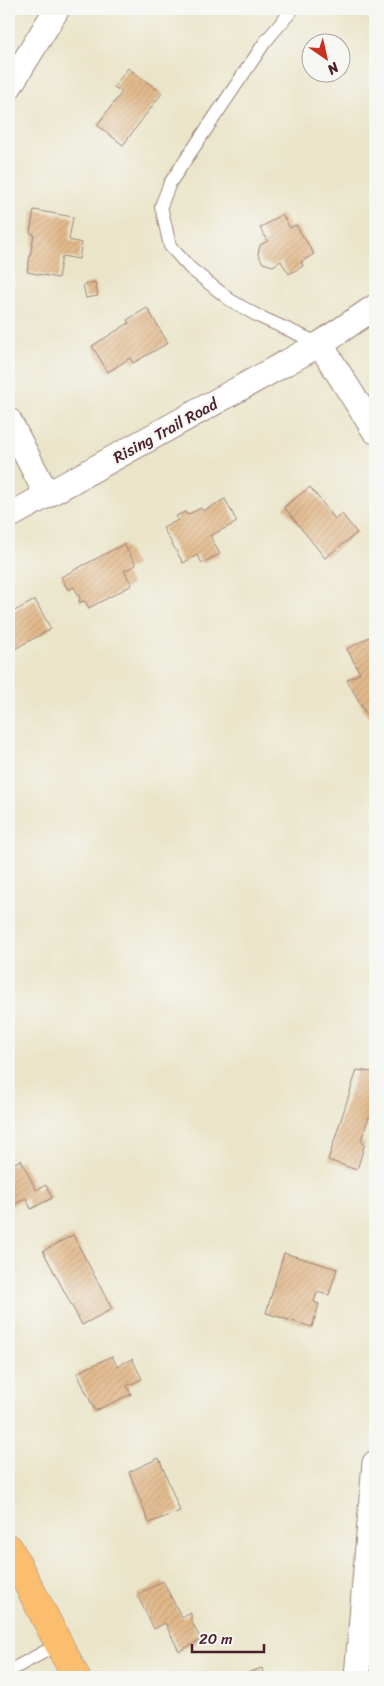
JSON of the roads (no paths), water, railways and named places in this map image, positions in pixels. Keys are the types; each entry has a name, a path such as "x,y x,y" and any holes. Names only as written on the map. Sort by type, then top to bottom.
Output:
{"highway":[{"path":"9,1548 76,1677"}],"street":[{"path":"9,87 58,9"},
{"name":"Rising Trail Road","path":"9,516 320,344 375,307"},
{"path":"320,344 375,431"},
{"path":"9,420 47,495"},
{"path":"357,1677 369,1614 375,1463"}],"lane":[{"path":"293,9 265,42 170,183 161,206 170,246 190,268 230,300 258,316 320,344"},
{"path":"9,1671 59,1644"}]}
